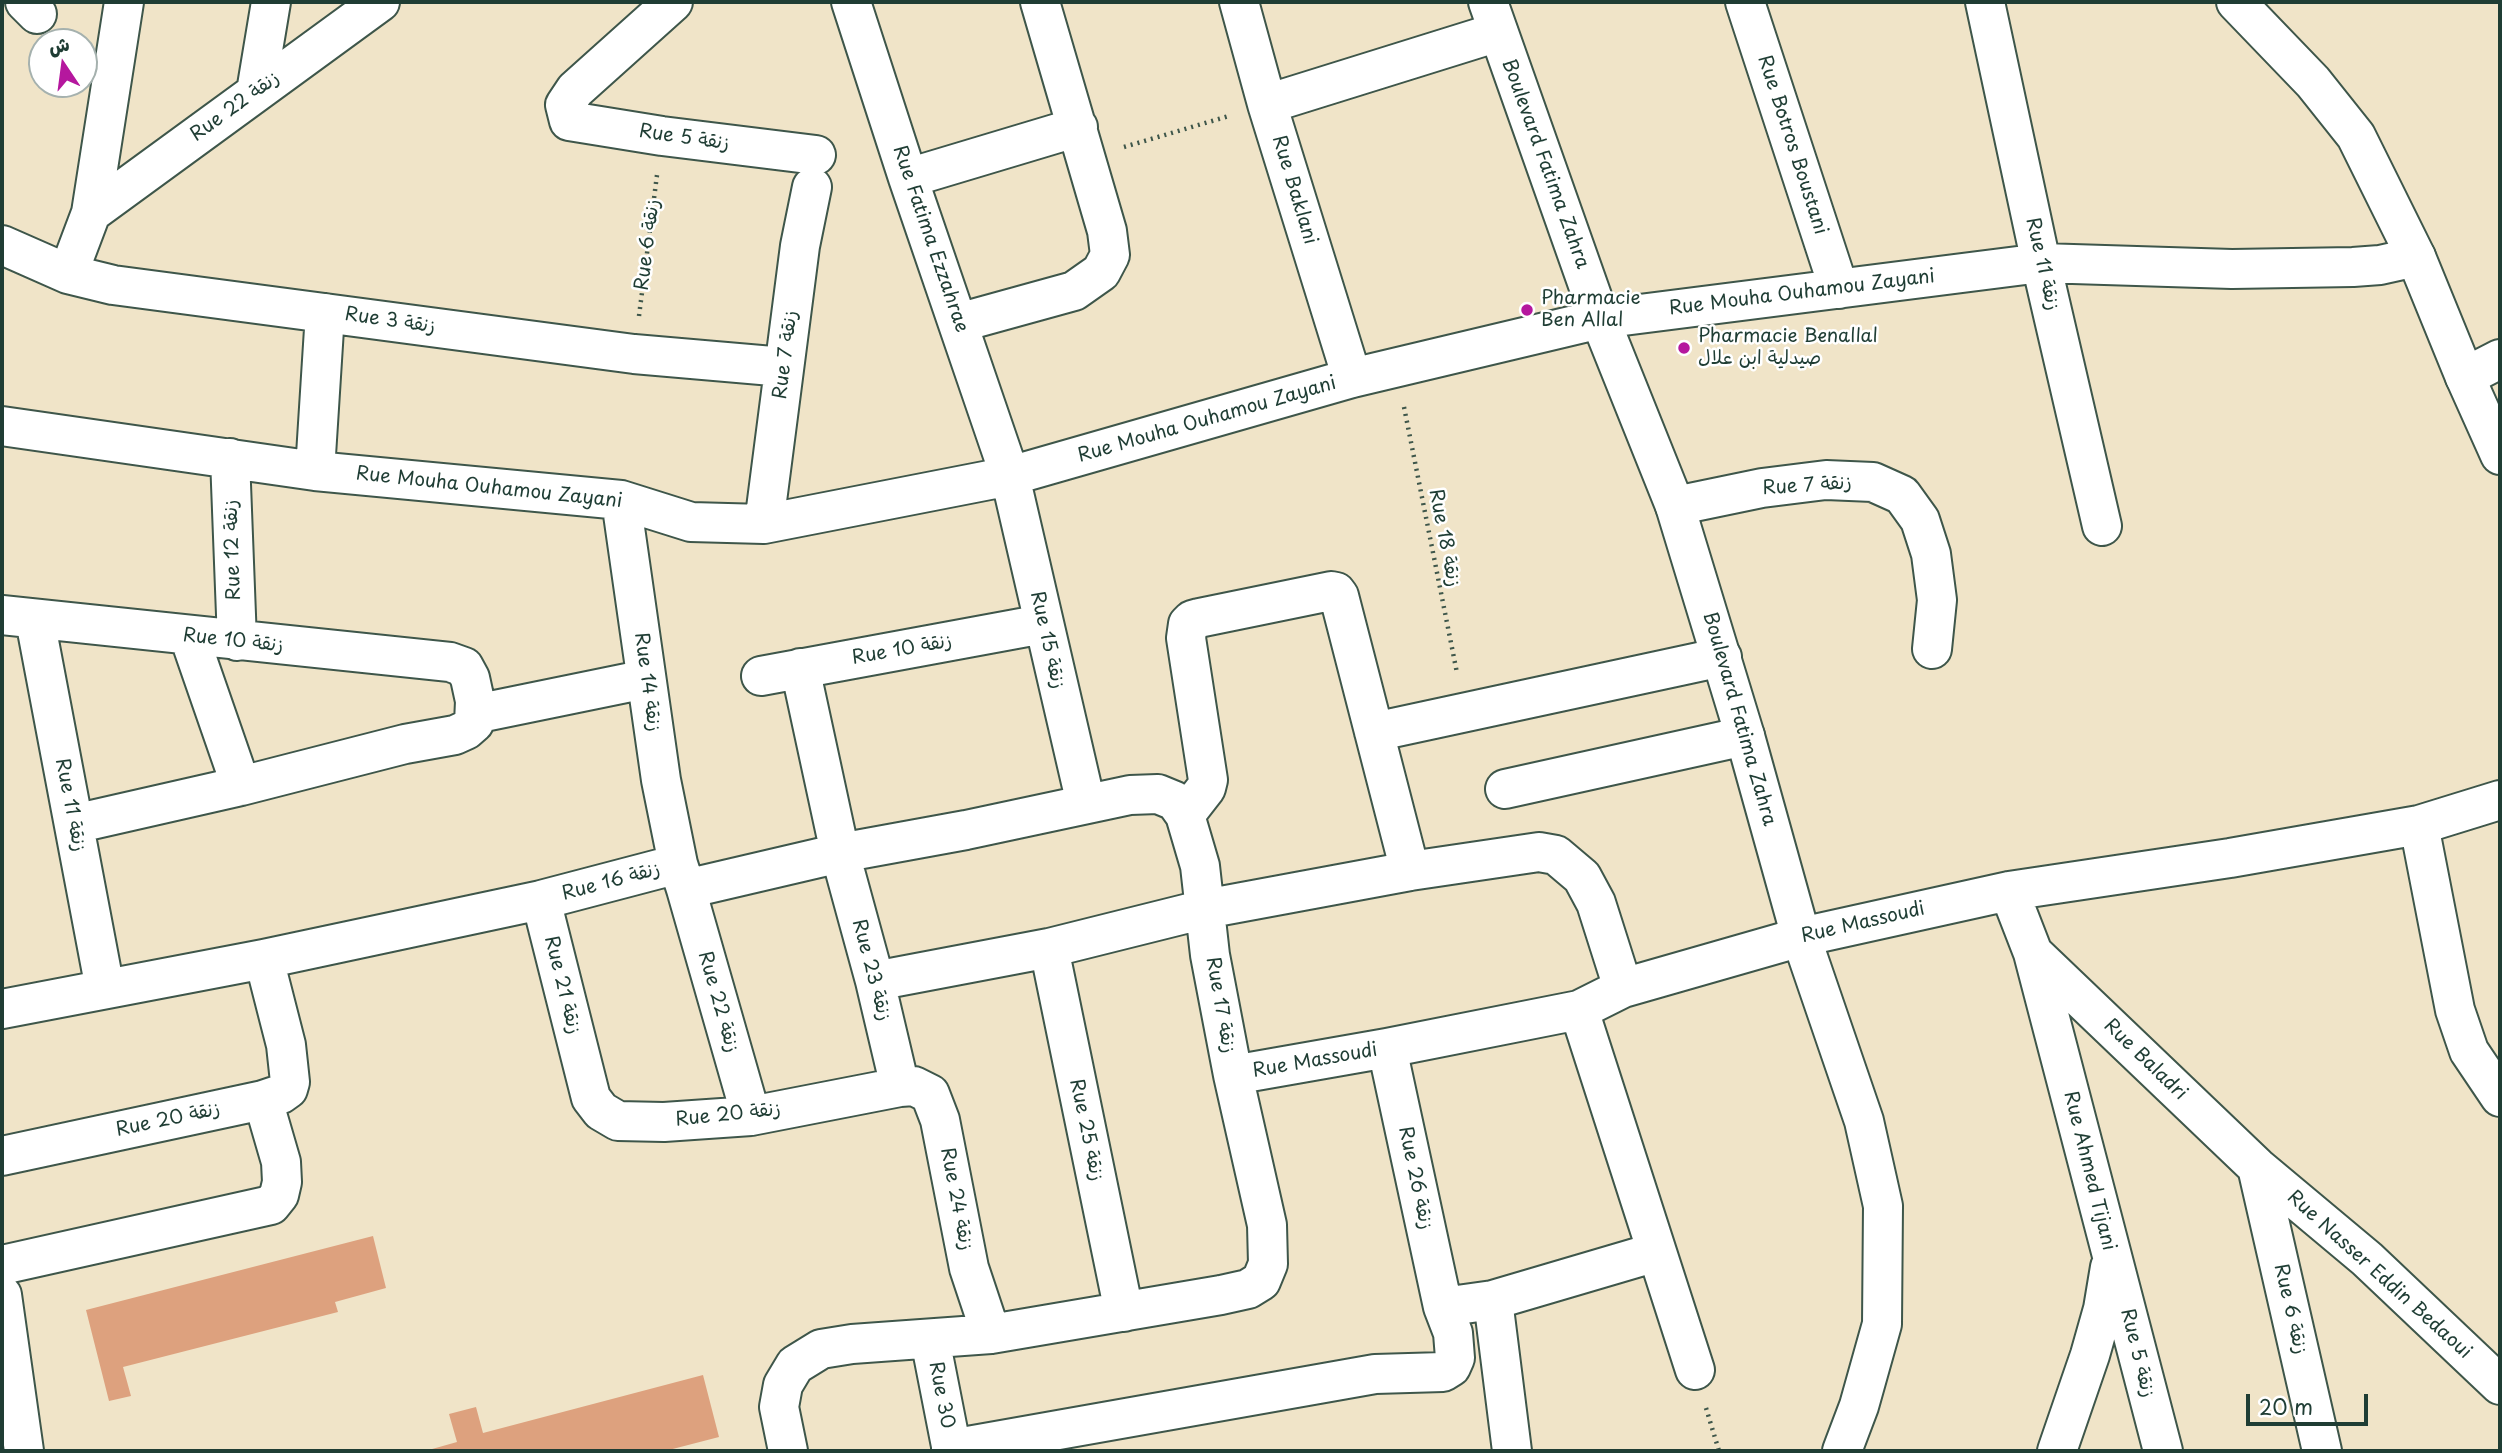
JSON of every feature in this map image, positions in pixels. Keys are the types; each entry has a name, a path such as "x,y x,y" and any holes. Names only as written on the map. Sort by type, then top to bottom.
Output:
{"street":[{"path":"68,274 91,213 124,2"},
{"path":"256,92 271,2"},
{"name":"Rue 22 زنقة","path":"91,213 380,2"},
{"name":"Rue 5 زنقة","path":"673,2 575,90 565,105 569,121 662,136 814,171"},
{"name":"Rue Fatima Ezzahrae","path":"851,2 1010,476"},
{"path":"958,323 1074,291 1101,272 1110,255 1107,231 1040,2"},
{"name":"Rue Baklani","path":"1239,2 1267,104 1352,378"},
{"name":"Rue Botros Boustani","path":"1745,2 1839,289"},
{"name":"Rue 11 زنقة","path":"1985,2 2041,263 2102,526"},
{"path":"2236,2 2313,82 2356,136 2416,257 2500,455"},
{"path":"1267,104 1493,17"},
{"name":"Boulevard Fatima Zahra","path":"1493,17 1600,319 1675,506 1722,657 1801,937 1864,1121 1882,1206 1882,1324 1859,1406 1842,1451"},
{"path":"908,178 1082,143"},
{"name":"Rue 7 زنقة","path":"764,524 800,246 814,171"},
{"name":"Rue 3 زنقة","path":"2,245 68,274 113,285 634,354 785,367"},
{"name":"Rue Mouha Ouhamou Zayani","path":"2,426 316,471 621,500 691,522 764,524 1010,476 1352,378 1600,319 2041,263 2256,269 2380,265 2416,257"},
{"path":"316,471 325,313"},
{"path":"2465,377 2500,359"},
{"name":"Rue 12 زنقة","path":"230,458 237,641"},
{"name":"Rue 15 زنقة","path":"1010,476 1086,804"},
{"name":"Rue 7 زنقة","path":"1675,506 1762,488 1826,480 1873,482 1902,495 1920,520 1931,554 1937,600 1932,649"},
{"name":"Rue 14 زنقة","path":"621,500 661,780 682,876"},
{"path":"1185,815 1206,788 1208,780 1186,638 1188,624 1192,620 1331,591 1339,596 1410,871"},
{"name":"Rue 11 زنقة","path":"18,617 74,824 105,989"},
{"name":"Rue 10 زنقة","path":"18,617 450,662 464,667 470,678 475,715"},
{"name":"Rue 10 زنقة","path":"761,676 1043,624"},
{"path":"189,636 242,786"},
{"path":"1374,732 1722,657"},
{"name":"Rue 23 زنقة","path":"800,668 840,853 875,981 900,1087"},
{"path":"74,824 242,786 405,744 454,735 474,723 475,715 646,679"},
{"path":"1505,789 1745,736"},
{"name":"Rue 16 زنقة","path":"2,1009 264,959 541,900 840,853 966,830 1130,795 1158,794 1175,801 1185,815"},
{"name":"Rue Massoudi","path":"1233,1075 1578,1010 1623,988 1801,937 2009,891 2230,858 2419,825 2500,800"},
{"name":"Rue 17 زنقة","path":"1124,1312 1248,1289 1261,1281 1266,1271 1269,1252 1267,1224 1233,1075 1210,955 1200,866 1185,815"},
{"path":"2419,825 2455,1010 2469,1051 2500,1097"},
{"path":"875,981 1049,948 1205,909 1410,871 1539,852 1556,855 1582,877 1596,903 1623,988"},
{"name":"Rue 22 زنقة","path":"682,876 751,1116"},
{"name":"Rue Ahmed Tijani","path":"2009,891 2033,953 2112,1254 2100,1320 2057,1451"},
{"name":"Rue 21 زنقة","path":"541,900 582,1070"},
{"name":"Rue 25 زنقة","path":"1049,948 1124,1312"},
{"name":"Rue Baladri","path":"2033,953 2258,1167"},
{"name":"Rue 20 زنقة","path":"2,1156 263,1100 288,1089 290,1083 286,1045 264,959"},
{"path":"1578,1010 1695,1370"},
{"name":"Rue 26 زنقة","path":"951,1450 1375,1374 1443,1372 1451,1367 1455,1358 1453,1333 1443,1307 1387,1048"},
{"name":"Rue 20 زنقة","path":"582,1070 591,1098 601,1111 618,1121 664,1122 751,1116 900,1087"},
{"name":"Rue 24 زنقة","path":"900,1087 914,1086 924,1089 934,1103 969,1268 991,1334"},
{"path":"2,1265 271,1205 279,1195 282,1182 281,1162 263,1100"},
{"name":"Rue Nasser Eddin Bedaoui","path":"2258,1167 2367,1259 2500,1385"},
{"name":"Rue 6 زنقة","path":"2258,1167 2322,1451"},
{"path":"1443,1307 1493,1300 1656,1252"},
{"name":"Rue 5 زنقة","path":"2112,1254 2163,1451"},
{"path":"2,1294 24,1451"},
{"path":"1493,1300 1512,1451"},
{"path":"788,1451 779,1407 783,1385 795,1364 821,1349 852,1344 991,1334 1124,1312"},
{"name":"Rue 30","path":"930,1339 951,1450"}],"path":[{"path":"1082,143 1267,104"},
{"name":"Rue 6 زنقة","path":"634,354 662,136"},
{"name":"Rue 18 زنقة","path":"1396,369 1465,713"}],"building":[{"path":"373,1236 386,1288 335,1302 338,1312 123,1367 131,1396 109,1401 86,1310"},
{"path":"703,1375 719,1437 665,1451 425,1451 457,1442 449,1414 476,1407 483,1433"}],"place":[{"name":"Pharmacie Ben Allal","path":"1527,310"},
{"name":"Pharmacie Benallal صيدلية ابن علال","path":"1684,348"}]}
